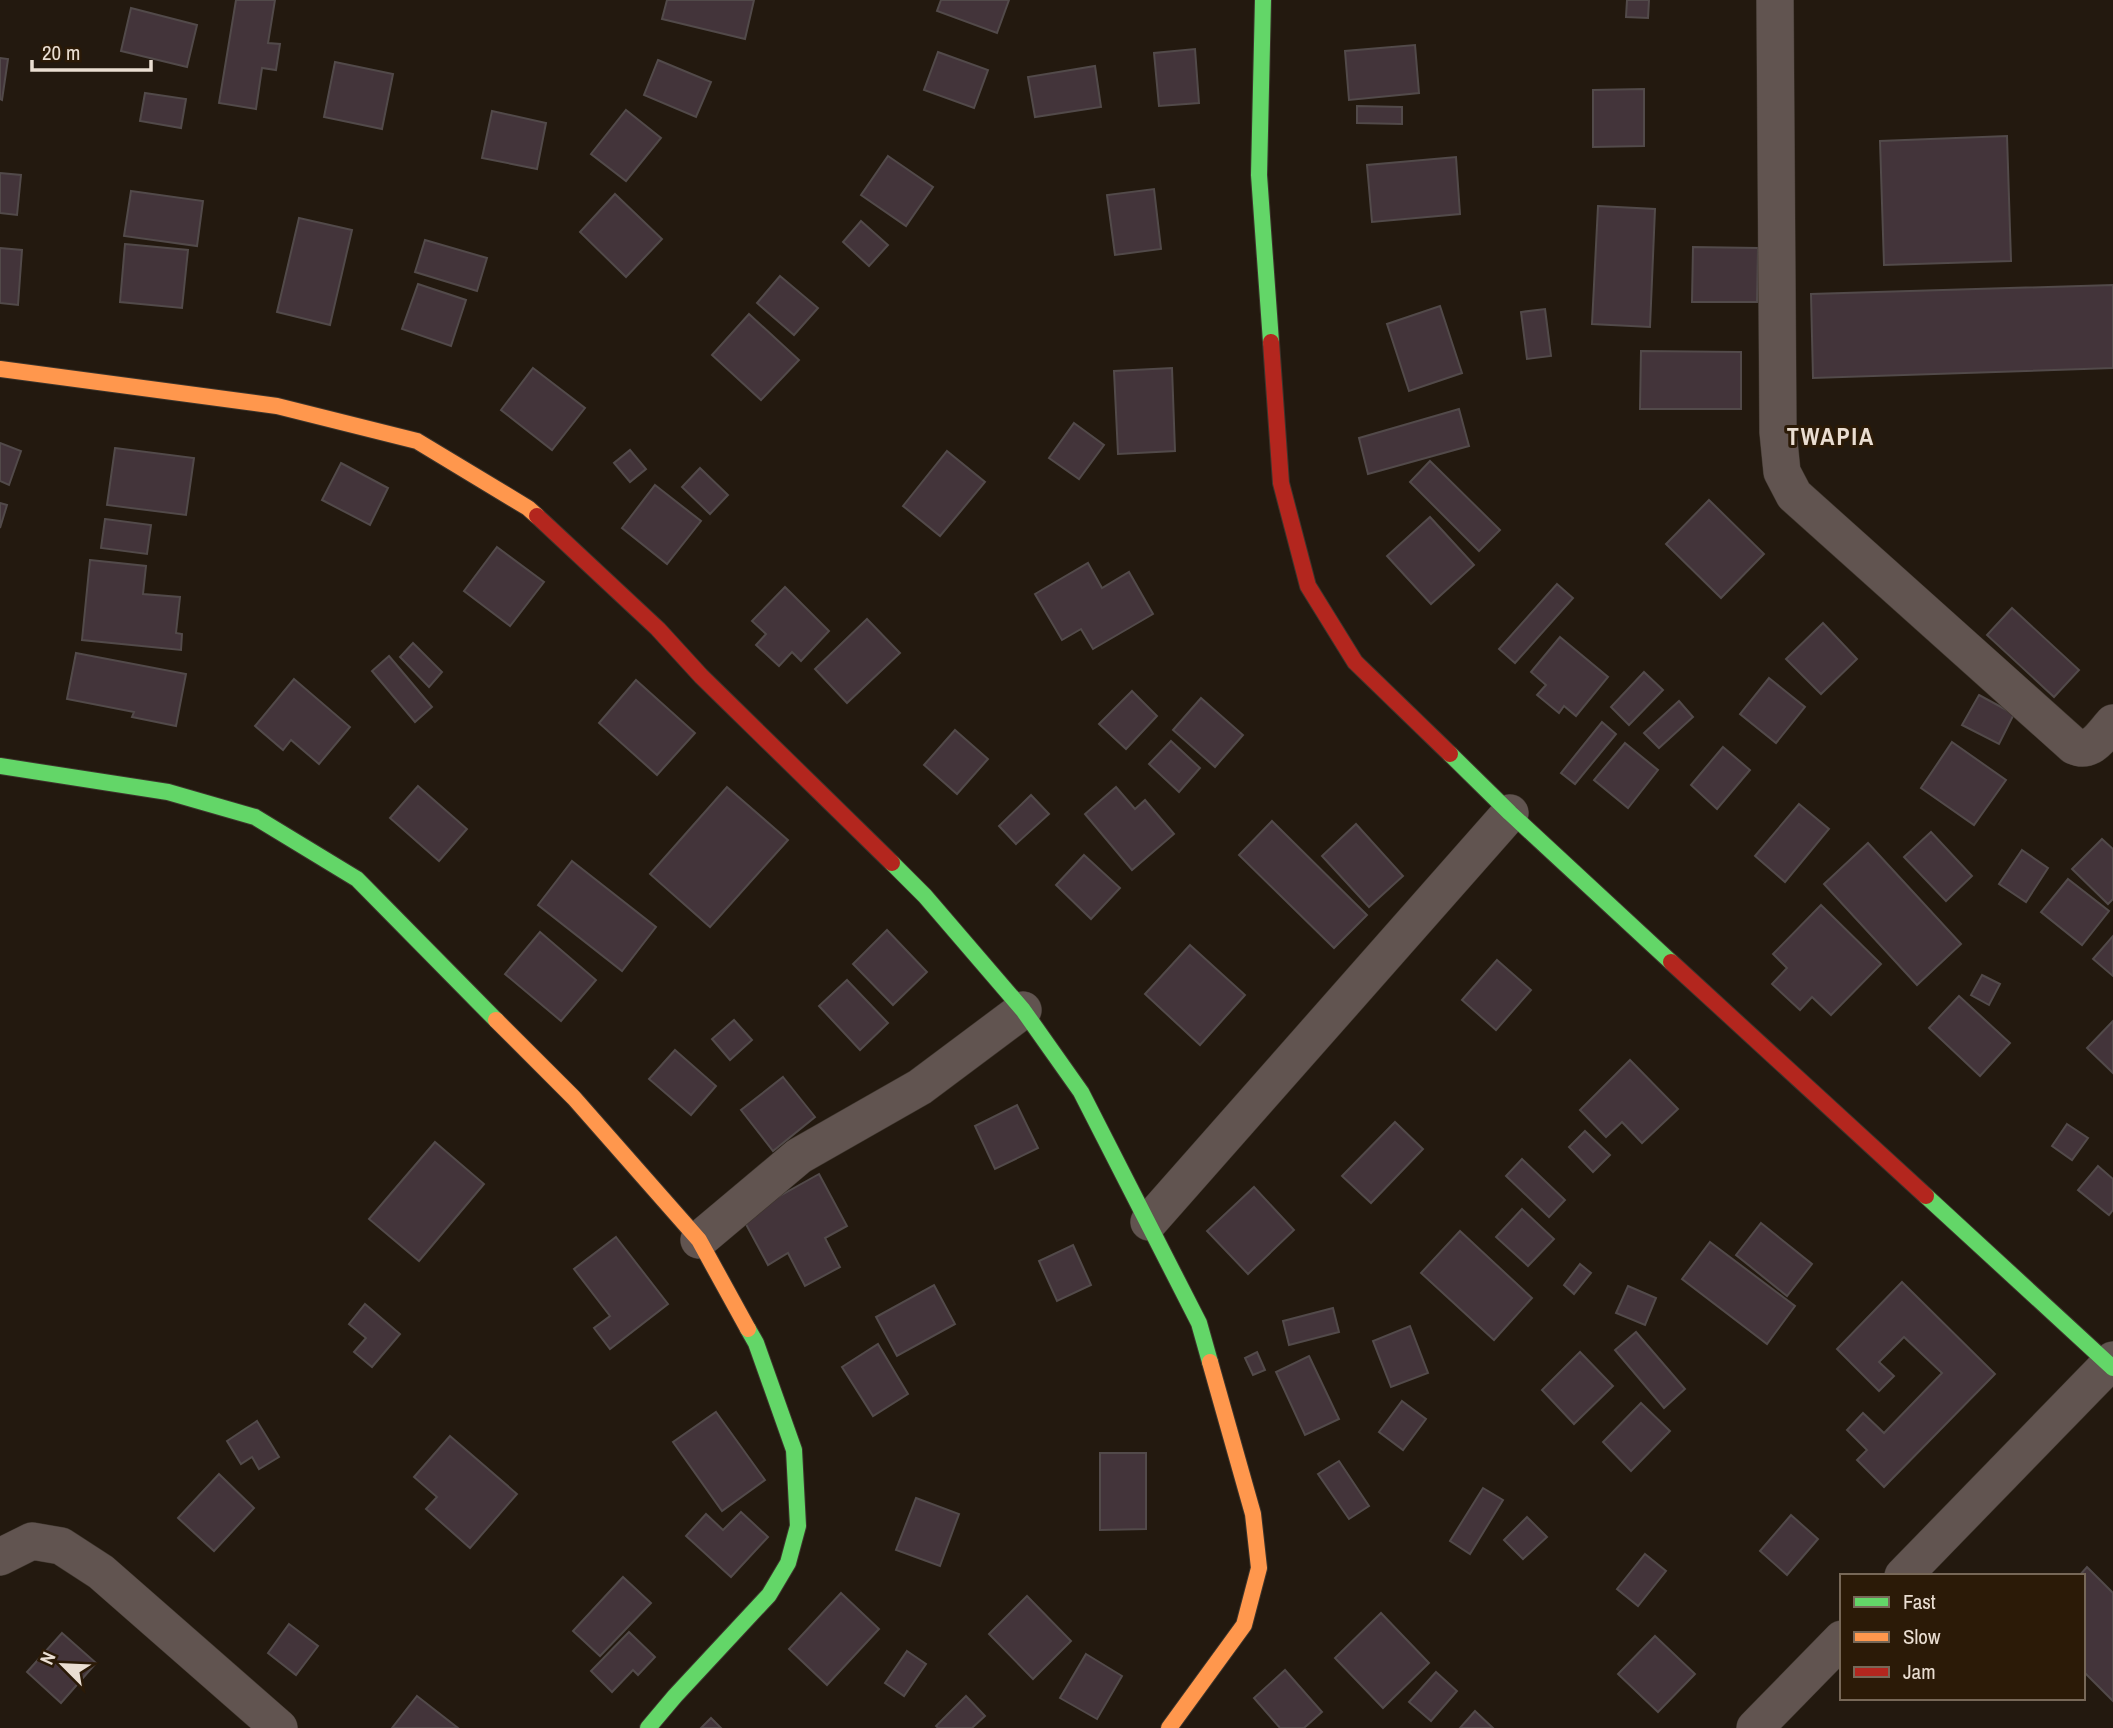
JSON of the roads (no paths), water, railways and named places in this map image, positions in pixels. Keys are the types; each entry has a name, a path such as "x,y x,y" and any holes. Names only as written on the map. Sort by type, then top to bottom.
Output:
{"street":[{"path":"1262,0 1259,176 1281,483 1308,586 1355,662 1510,813 2112,1364 1905,1574"},
{"path":"1775,0 1778,432 1782,471 1794,495 2074,746 2082,750 2089,748 2113,723"},
{"path":"0,369 278,406 417,441 528,508 658,629 701,676 926,897 1023,1010 1081,1091 1199,1323 1253,1514 1259,1568 1244,1625 1169,1728"},
{"path":"0,766 168,792 255,817 357,879 574,1098 699,1240 756,1343 794,1450 798,1527 788,1563 769,1595 674,1696 648,1728"},
{"path":"1149,1222 1510,813"},
{"path":"699,1240 799,1156 920,1087 1023,1010"},
{"path":"0,1557 32,1541 61,1546 101,1572 279,1728"},
{"path":"1755,1728 1840,1641"}],"district":[{"name":"TWAPIA","path":"1831,436"}]}
